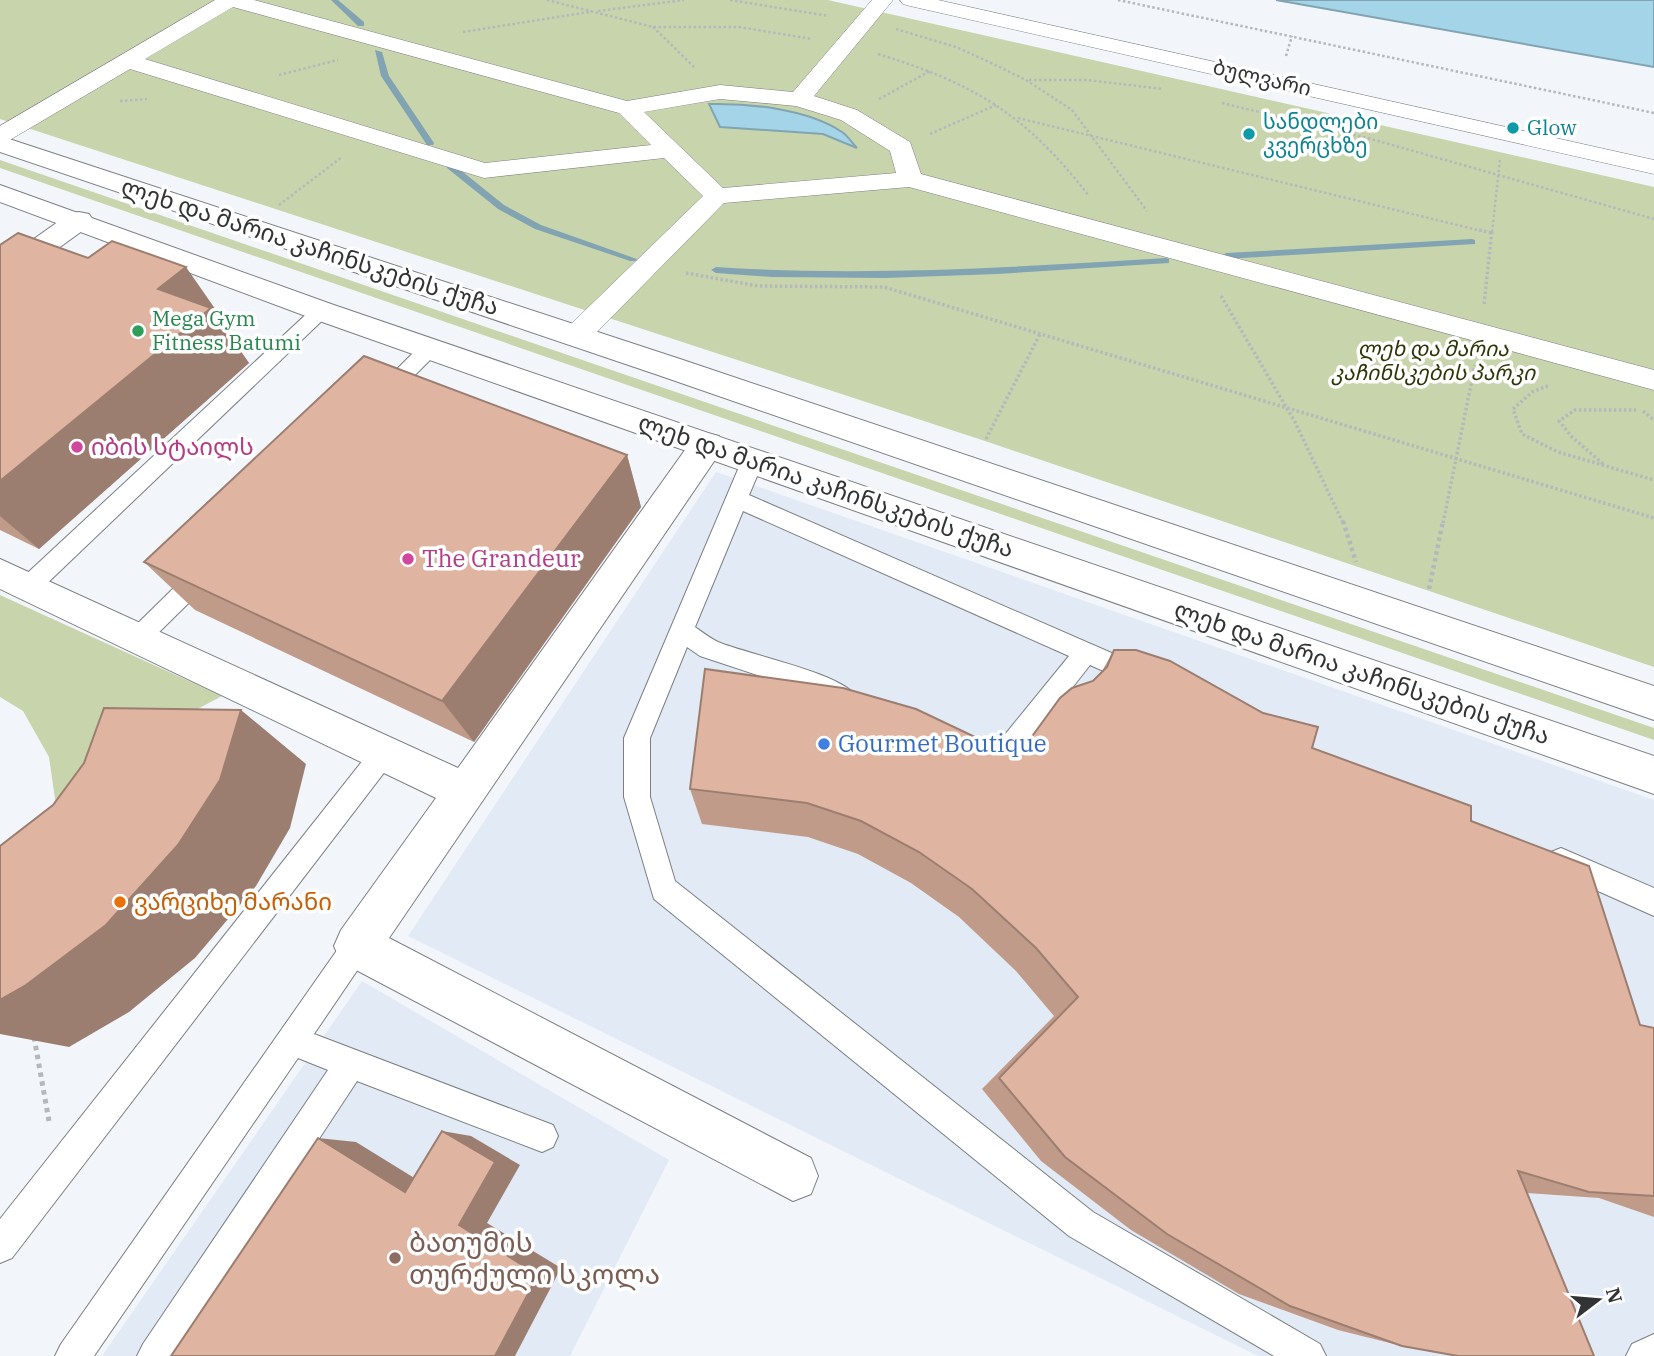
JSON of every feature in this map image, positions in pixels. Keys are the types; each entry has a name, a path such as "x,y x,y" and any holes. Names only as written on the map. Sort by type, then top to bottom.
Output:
{"main road":[{"name":"ლეხ და მარია კაჩინსკების ქუჩა","path":"0,144 576,336 1654,703"},
{"name":"ლეხ და მარია კაჩინსკების ქუჩა","path":"0,193 321,311 1654,775"},
{"path":"0,278 79,220"},
{"path":"707,444 357,946 793,1176"},
{"path":"15,580 466,792"}],"street":[{"path":"0,136 230,0 627,108 720,92 799,99 849,115 901,147 910,179"},
{"path":"799,99 883,0"},
{"name":"ბულვარი","path":"910,0 1654,167"},
{"path":"128,61 484,171 670,150"},
{"path":"627,108 717,196"},
{"path":"576,336 717,196 910,179 1654,380"}],"lane":[{"path":"15,580 321,311"},
{"path":"367,411 430,348"},
{"path":"753,460 637,738 637,797 664,889 1081,1224 1308,1356"},
{"path":"737,499 1162,685"},
{"path":"139,637 219,558"},
{"path":"681,631 709,649 816,684 863,706"},
{"path":"958,751 994,768 1086,652"},
{"path":"0,1246 384,753"},
{"path":"1540,852 1654,902"},
{"path":"73,1356 357,946"},
{"path":"293,1041 542,1136"},
{"path":"155,1356 351,1063"},
{"path":"1644,1356 1654,1352"}],"path":[{"path":"1118,0 1654,113"},
{"path":"653,27 720,92"},
{"path":"1286,57 1292,36"},
{"path":"849,115 930,70"},
{"path":"1026,80 1100,80 1175,91"},
{"path":"1214,100 1371,139 1654,219"},
{"path":"901,147 996,105"},
{"path":"1017,118 1492,233"},
{"path":"1422,624 1481,333 1504,133"},
{"path":"250,227 370,135"},
{"path":"651,261 712,282 800,287 884,287 1654,518"},
{"path":"981,446 1040,334"},
{"path":"1555,387 1545,385 1513,409 1522,434 1558,452 1654,480"},
{"path":"1616,403 1654,414"},
{"path":"1605,466 1572,437 1559,421 1575,410 1642,410 1654,420"},
{"path":"34,1035 58,1172"}],"shaded area":[{"path":"716,472 1654,800 1654,1356 1258,1356 408,936"},
{"name":"ბათუმის თურქული სკოლა","path":"362,981 669,1160 570,1356 102,1356"}],"green space":[{"name":"ლეხ და მარია კაჩინსკების პარკი","path":"0,0 828,0 1654,187 1654,667 985,441 0,119"},
{"path":"0,160 1654,728 1654,740 0,168"},
{"path":"0,595 222,696 177,720 58,820 49,757 23,711 0,697"}],"water":[{"path":"1276,0 1654,0 1654,67"},
{"path":"709,104 760,106 813,118 842,132 857,148 823,134 720,127"}],"building":[{"path":"18,233 88,258 112,241 186,267 158,289 211,308 0,481 0,245"},
{"path":"364,356 627,455 442,701 144,562"},
{"path":"1114,650 1136,650 1170,661 1263,713 1318,727 1312,748 1471,806 1471,821 1589,866 1640,1025 1654,1028 1654,1196 1589,1192 1518,1171 1594,1356 1458,1356 1402,1346 1290,1306 1167,1234 1065,1157 999,1078 1078,997 1036,948 972,889 919,852 861,821 807,803 690,789 705,669 843,688 916,709 1017,757 1060,698 1072,688 1093,681 1107,667"},
{"path":"104,708 241,710 220,780 178,845 106,925 26,985 0,1000 0,846 53,805 84,763"},
{"path":"442,1131 495,1162 459,1225 538,1275 495,1356 171,1356 318,1138 405,1192"}],"waterway":[{"path":"334,0 361,24"},
{"path":"378,52 385,76 430,143"},
{"path":"450,166 501,207 538,227 633,259"},
{"path":"1226,256 1472,242"},
{"path":"716,270 772,274 885,275 1166,261"}],"place":[{"name":"Glow","path":"1513,128"},
{"name":"სანდლები კვერცხზე","path":"1249,134"},
{"name":"Mega Gym Fitness Batumi","path":"138,331"},
{"name":"იბის სტაილს","path":"77,447"},
{"name":"The Grandeur","path":"408,559"},
{"name":"Gourmet Boutique","path":"824,744"},
{"name":"ვარციხე მარანი","path":"120,902"},
{"name":"ბათუმის თურქული სკოლა","path":"395,1258"}]}
